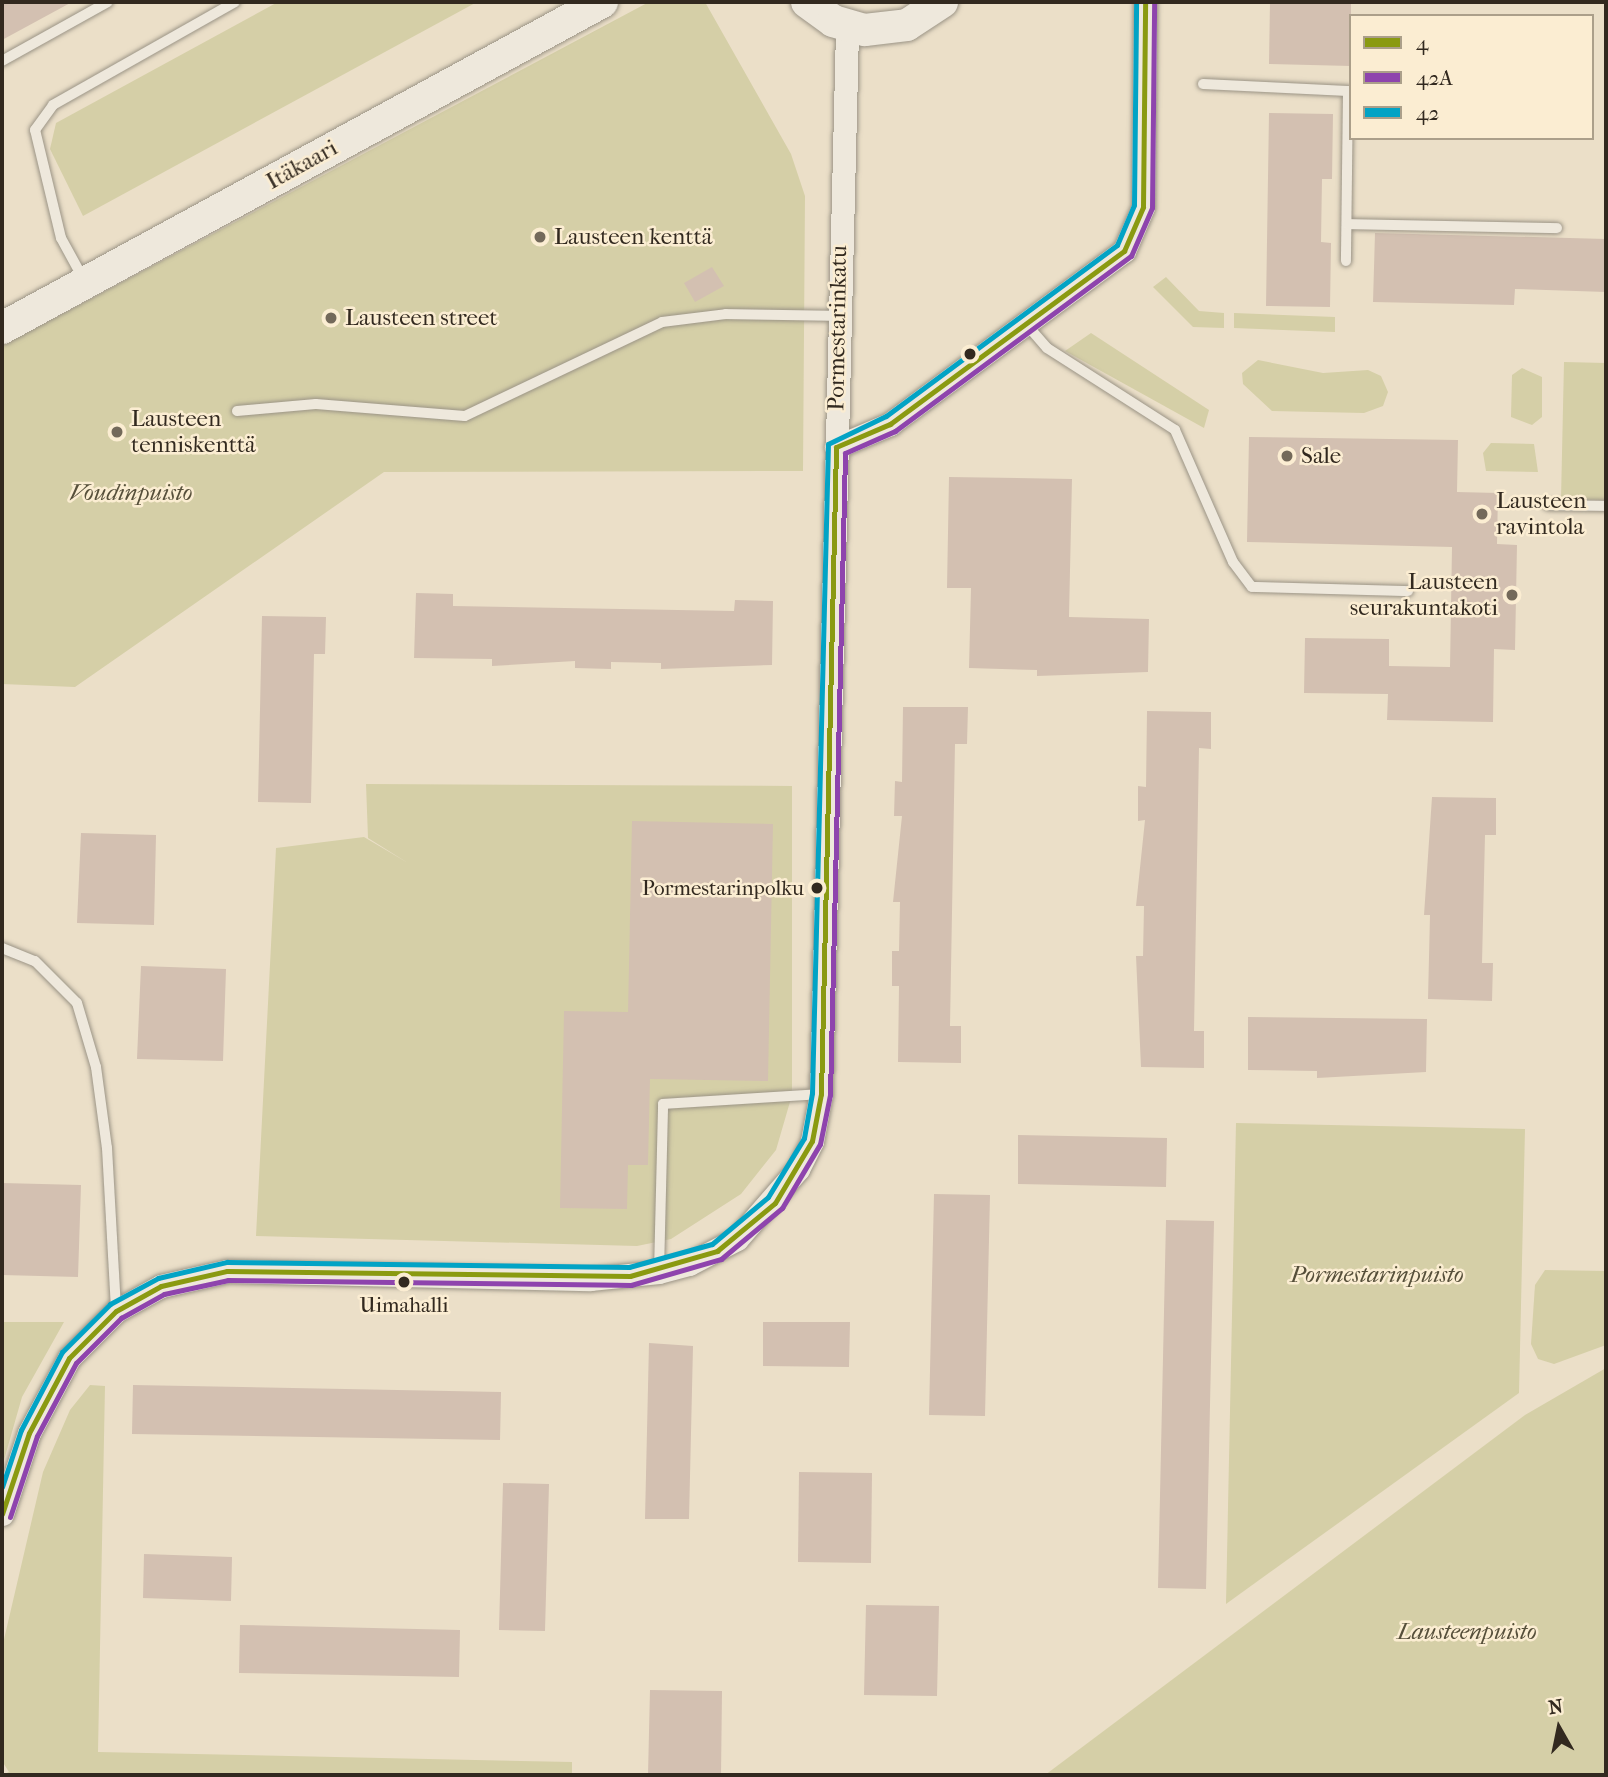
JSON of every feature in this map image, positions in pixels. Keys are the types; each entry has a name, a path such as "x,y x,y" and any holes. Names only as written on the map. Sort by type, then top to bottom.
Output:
{"street":[{"name":"Itäkaari","path":"2,328 602,2"},
{"path":"807,2 848,27 907,24 942,2"},
{"path":"836,447 890,424 1124,251 1136,233 1143,206 1145,2"},
{"name":"Pormestarinkatu","path":"2,1514 45,1397 69,1358 116,1311 161,1286 227,1271 590,1279 659,1272 717,1251 775,1203 812,1141 821,1094 848,27"}],"lane":[{"path":"2,61 108,2"},
{"path":"85,282 61,237 35,130 53,105 235,2"},
{"path":"1203,84 1348,91 1346,261"},
{"path":"1347,224 1557,228"},
{"path":"237,411 316,404 465,416 662,322 726,314 840,316"},
{"path":"1027,325 1047,348 1175,430 1233,562 1252,587 1408,591"},
{"path":"1548,505 1606,506"},
{"path":"2,948 35,961 77,1003 96,1067 107,1148 116,1311"},
{"path":"659,1272 663,1104 821,1094"}],"green space":[{"path":"278,2 477,2 83,216 50,149 56,123"},
{"name":"Voudinpuisto","path":"649,2 705,2 791,154 805,196 803,471 384,472 75,687 2,684 2,346"},
{"path":"1166,277 1199,311 1224,313 1224,328 1193,327 1153,287"},
{"path":"1234,313 1335,317 1335,332 1234,328"},
{"path":"1091,333 1209,410 1204,428 1065,351"},
{"path":"1258,360 1323,373 1368,370 1381,376 1388,392 1383,406 1364,413 1272,411 1243,384 1242,373"},
{"path":"1564,362 1606,363 1606,500 1561,499"},
{"path":"1522,368 1542,377 1542,417 1532,425 1511,417 1512,375"},
{"path":"1491,443 1534,444 1538,472 1486,471 1483,453"},
{"path":"366,784 792,786 792,1095 776,1150 741,1194 671,1239 637,1246 256,1236 276,848 364,837 408,863 368,838"},
{"name":"Pormestarinpuisto","path":"1236,1123 1525,1129 1519,1393 1226,1604"},
{"path":"1545,1270 1606,1271 1606,1345 1554,1364 1538,1359 1531,1344 1535,1285"},
{"path":"2,1322 64,1322 22,1397 2,1467"},
{"name":"Lausteenpuisto","path":"1606,1368 1606,1775 1045,1775 1525,1415"},
{"path":"90,1385 105,1386 98,1752 572,1762 572,1775 2,1775 9,1772 2,1761 2,1648 43,1472 70,1410"}],"building":[{"path":"2,2 72,2 2,40"},
{"path":"1270,2 1351,2 1349,66 1269,64"},
{"path":"1269,113 1333,114 1332,179 1322,179 1321,242 1331,243 1330,307 1266,306"},
{"path":"1375,233 1606,239 1606,292 1515,289 1514,305 1373,302"},
{"path":"712,267 724,286 695,302 684,283"},
{"path":"1249,437 1458,440 1457,492 1498,493 1497,544 1517,545 1515,650 1494,649 1493,722 1387,720 1388,694 1304,693 1305,638 1389,639 1389,666 1450,667 1452,547 1247,542"},
{"path":"949,477 1072,479 1069,617 1149,619 1148,672 1037,676 1037,670 969,668 971,588 947,588"},
{"path":"416,593 453,594 453,606 734,611 735,600 773,601 772,665 661,669 661,663 611,662 611,669 575,668 575,661 492,666 492,659 414,658"},
{"path":"262,616 326,617 325,654 314,654 311,803 258,802"},
{"path":"903,707 968,707 967,744 955,744 950,1026 961,1026 961,1063 898,1062 899,986 892,986 892,951 899,951 900,902 893,902 902,816 894,816 895,781 902,782"},
{"path":"1147,711 1211,712 1211,749 1199,748 1194,1031 1204,1031 1204,1068 1141,1067 1136,956 1143,956 1144,906 1136,906 1145,820 1138,821 1138,786 1146,787"},
{"path":"1432,797 1496,798 1496,835 1485,835 1482,963 1493,963 1492,1001 1428,999 1430,915 1424,915"},
{"path":"632,821 773,824 768,1081 650,1079 648,1165 628,1165 627,1209 560,1208 564,1011 628,1012"},
{"path":"81,833 156,835 154,925 77,923"},
{"path":"141,966 226,969 223,1061 137,1059"},
{"path":"1248,1017 1427,1019 1426,1072 1317,1078 1317,1071 1248,1070"},
{"path":"1018,1135 1167,1138 1166,1187 1018,1184"},
{"path":"2,1183 81,1185 78,1277 2,1275"},
{"path":"934,1194 990,1195 985,1416 929,1415"},
{"path":"1166,1220 1214,1221 1206,1589 1158,1588"},
{"path":"763,1322 850,1322 849,1367 763,1366"},
{"path":"649,1343 693,1346 689,1519 645,1519"},
{"path":"133,1385 501,1392 500,1440 132,1434"},
{"path":"799,1472 872,1473 871,1563 798,1562"},
{"path":"503,1483 549,1484 545,1631 499,1630"},
{"path":"144,1554 232,1557 231,1601 143,1598"},
{"path":"866,1605 939,1606 937,1696 864,1695"},
{"path":"240,1625 460,1630 459,1677 239,1673"},
{"path":"650,1690 722,1691 721,1775 648,1775"}],"transit line":[{"name":"42","path":"2,1487 21,1430 62,1352 110,1304 158,1278 227,1262 629,1267 712,1244 768,1197 804,1138 812,1093 828,444 886,416 1117,245 1134,205 1136,2"},
{"name":"4","path":"836,447 890,424 1124,251 1143,207 1145,2"},
{"name":"42A","path":"10,1517 37,1436 76,1363 121,1318 164,1294 228,1280 631,1285 721,1259 782,1208 820,1144 830,1095 845,453 895,431 1131,256 1152,208 1154,2"},
{"name":"4","path":"2,1514 29,1433 69,1358 116,1311 161,1286 227,1271 630,1276 717,1251 775,1203 812,1141 821,1094 836,447"}],"place":[{"name":"Lausteen kenttä","path":"540,237"},
{"name":"Lausteen street","path":"331,318"},
{"name":"Lausteen tenniskenttä","path":"117,432"},
{"name":"Sale","path":"1287,456"},
{"name":"Lausteen ravintola","path":"1482,514"},
{"name":"Lausteen seurakuntakoti","path":"1512,595"},
{"name":"Pormestarinpolku","path":"817,888"},
{"name":"Uimahalli","path":"404,1282"}]}
